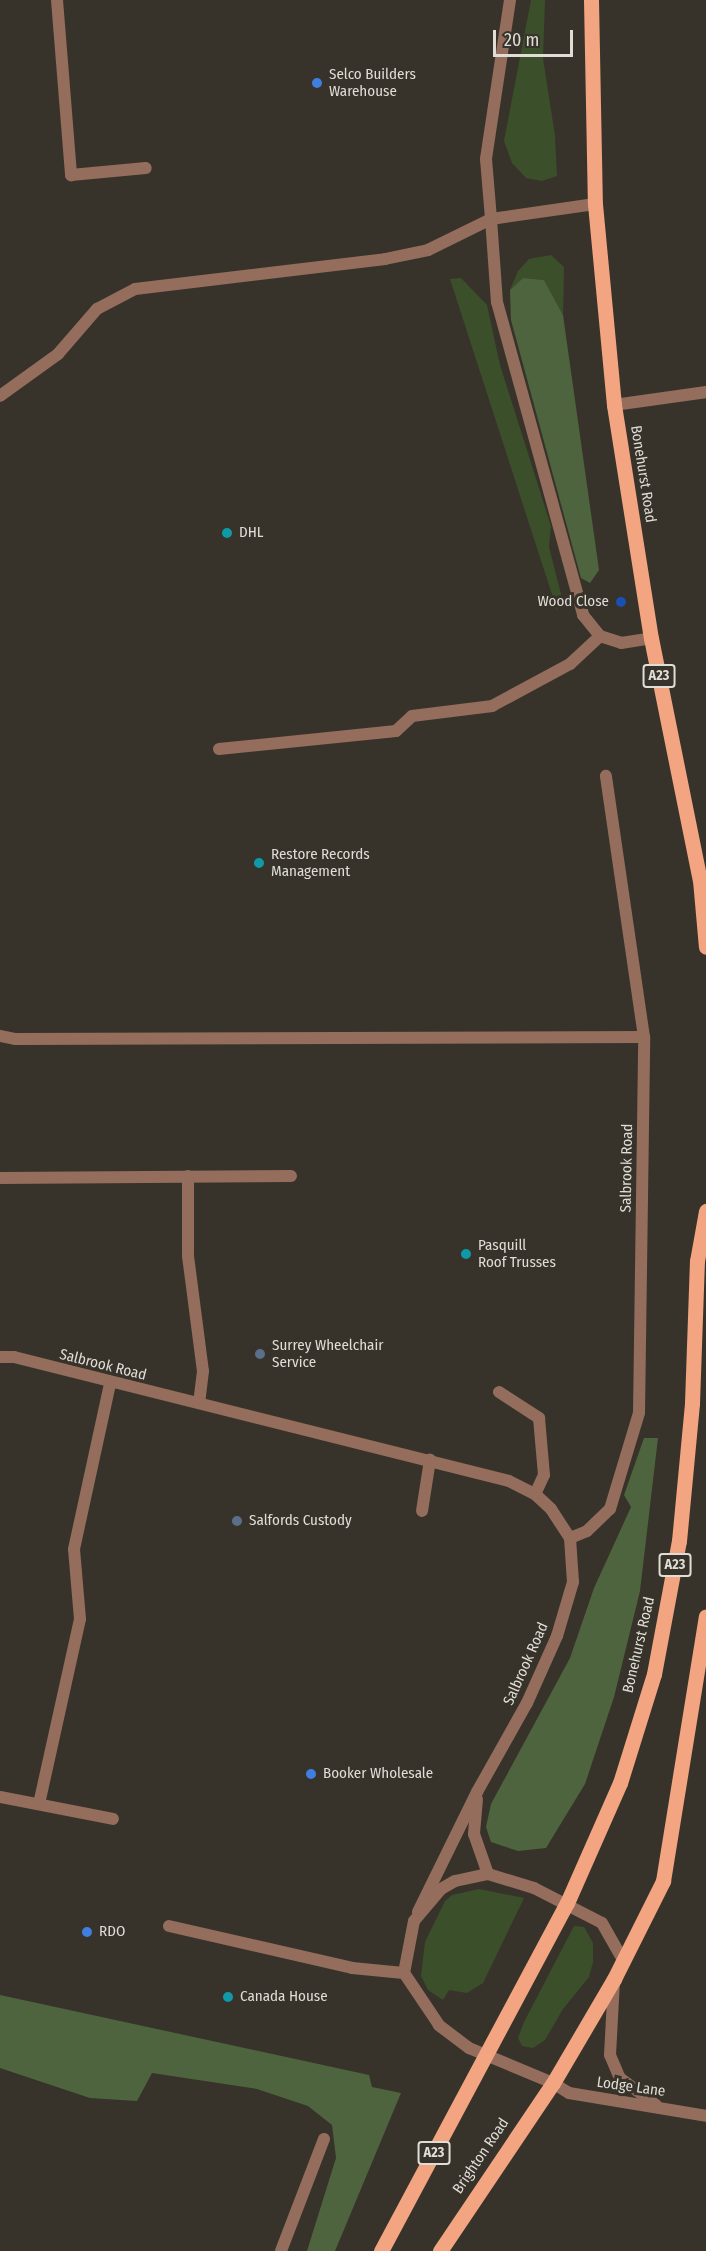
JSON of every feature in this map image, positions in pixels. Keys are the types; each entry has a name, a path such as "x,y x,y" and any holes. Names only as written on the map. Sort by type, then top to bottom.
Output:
{"main road":[{"name":"Bonehurst Road","path":"591,0 595,204 615,405 651,639 700,880 706,947"},
{"name":"Bonehurst Road","path":"488,2055 567,1903 620,1783 654,1674 679,1541 692,1402 697,1261 706,1211"},
{"path":"553,2083 614,1980 663,1881 706,1616"},
{"name":"A23","path":"381,2251 488,2055"},
{"name":"Brighton Road","path":"440,2251 553,2083"}],"street":[{"path":"57,0 71,175 146,168"},
{"path":"510,0 486,159 497,302 583,615 600,636 621,643 651,639"},
{"path":"0,396 58,354 98,309 135,289 385,259 428,250 491,219 595,204"},
{"path":"615,405 706,392"},
{"path":"219,749 396,731 412,716 492,706 570,664 600,636"},
{"name":"Salbrook Road","path":"570,1538 587,1531 610,1509 639,1413 644,1037 606,776"},
{"path":"0,1036 16,1039 644,1037"},
{"path":"188,1176 188,1256 203,1371 199,1403"},
{"path":"0,1178 291,1176"},
{"name":"Salbrook Road","path":"0,1358 14,1357 110,1384 199,1403 509,1480 535,1494 551,1509 570,1538 573,1582 557,1636 527,1703 477,1792 414,1922 404,1973"},
{"path":"39,1804 80,1619 74,1549 110,1384"},
{"path":"499,1392 539,1418 544,1475 535,1494"},
{"path":"422,1510 430,1460"},
{"name":"Salbrook Road","path":"414,1922 441,1889 455,1881 488,1874 474,1834 477,1792"},
{"path":"0,1797 113,1819"},
{"path":"488,1874 567,1903 602,1923 623,1960"},
{"path":"169,1926 352,1968 404,1973 440,2025 469,2048 553,2083"},
{"path":"614,1980 610,2055 620,2078 657,2105"},
{"name":"Lodge Lane","path":"553,2083 569,2093 657,2105 706,2116"},
{"path":"281,2251 324,2139"}],"green space":[{"path":"531,0 545,0 543,58 555,136 557,176 542,181 526,178 512,163 504,141"},
{"path":"551,255 564,267 563,315 544,280 523,278 510,290 518,271 529,259"},
{"path":"461,278 487,305 500,365 551,526 549,547 562,598 557,610 450,279"},
{"path":"523,278 544,280 563,315 599,570 590,583 581,578 511,320 510,290"},
{"path":"644,1438 658,1438 640,1591 614,1697 585,1784 546,1848 518,1851 491,1842 486,1827 491,1804 570,1658 594,1588 631,1507 624,1495"},
{"path":"479,1889 524,1898 483,1983 467,1993 449,1990 443,2000 428,1990 421,1976 425,1942 445,1901 452,1895"},
{"path":"574,1926 584,1927 593,1943 593,1962 589,1977 563,2009 545,2040 533,2048 522,2046 518,2038 524,2022"},
{"path":"0,1995 369,2075 372,2087 401,2093 335,2251 307,2251 336,2158 332,2125 308,2106 257,2089 152,2073 137,2101 90,2098 0,2068"}],"place":[{"name":"Selco Builders Warehouse","path":"317,83"},
{"name":"DHL","path":"227,533"},
{"name":"Wood Close","path":"621,602"},
{"name":"Restore Records Management","path":"259,863"},
{"name":"Pasquill Roof Trusses","path":"466,1254"},
{"name":"Surrey Wheelchair Service","path":"260,1354"},
{"name":"Salfords Custody","path":"237,1521"},
{"name":"Booker Wholesale","path":"311,1774"},
{"name":"RDO","path":"87,1932"},
{"name":"Canada House","path":"228,1997"}]}
